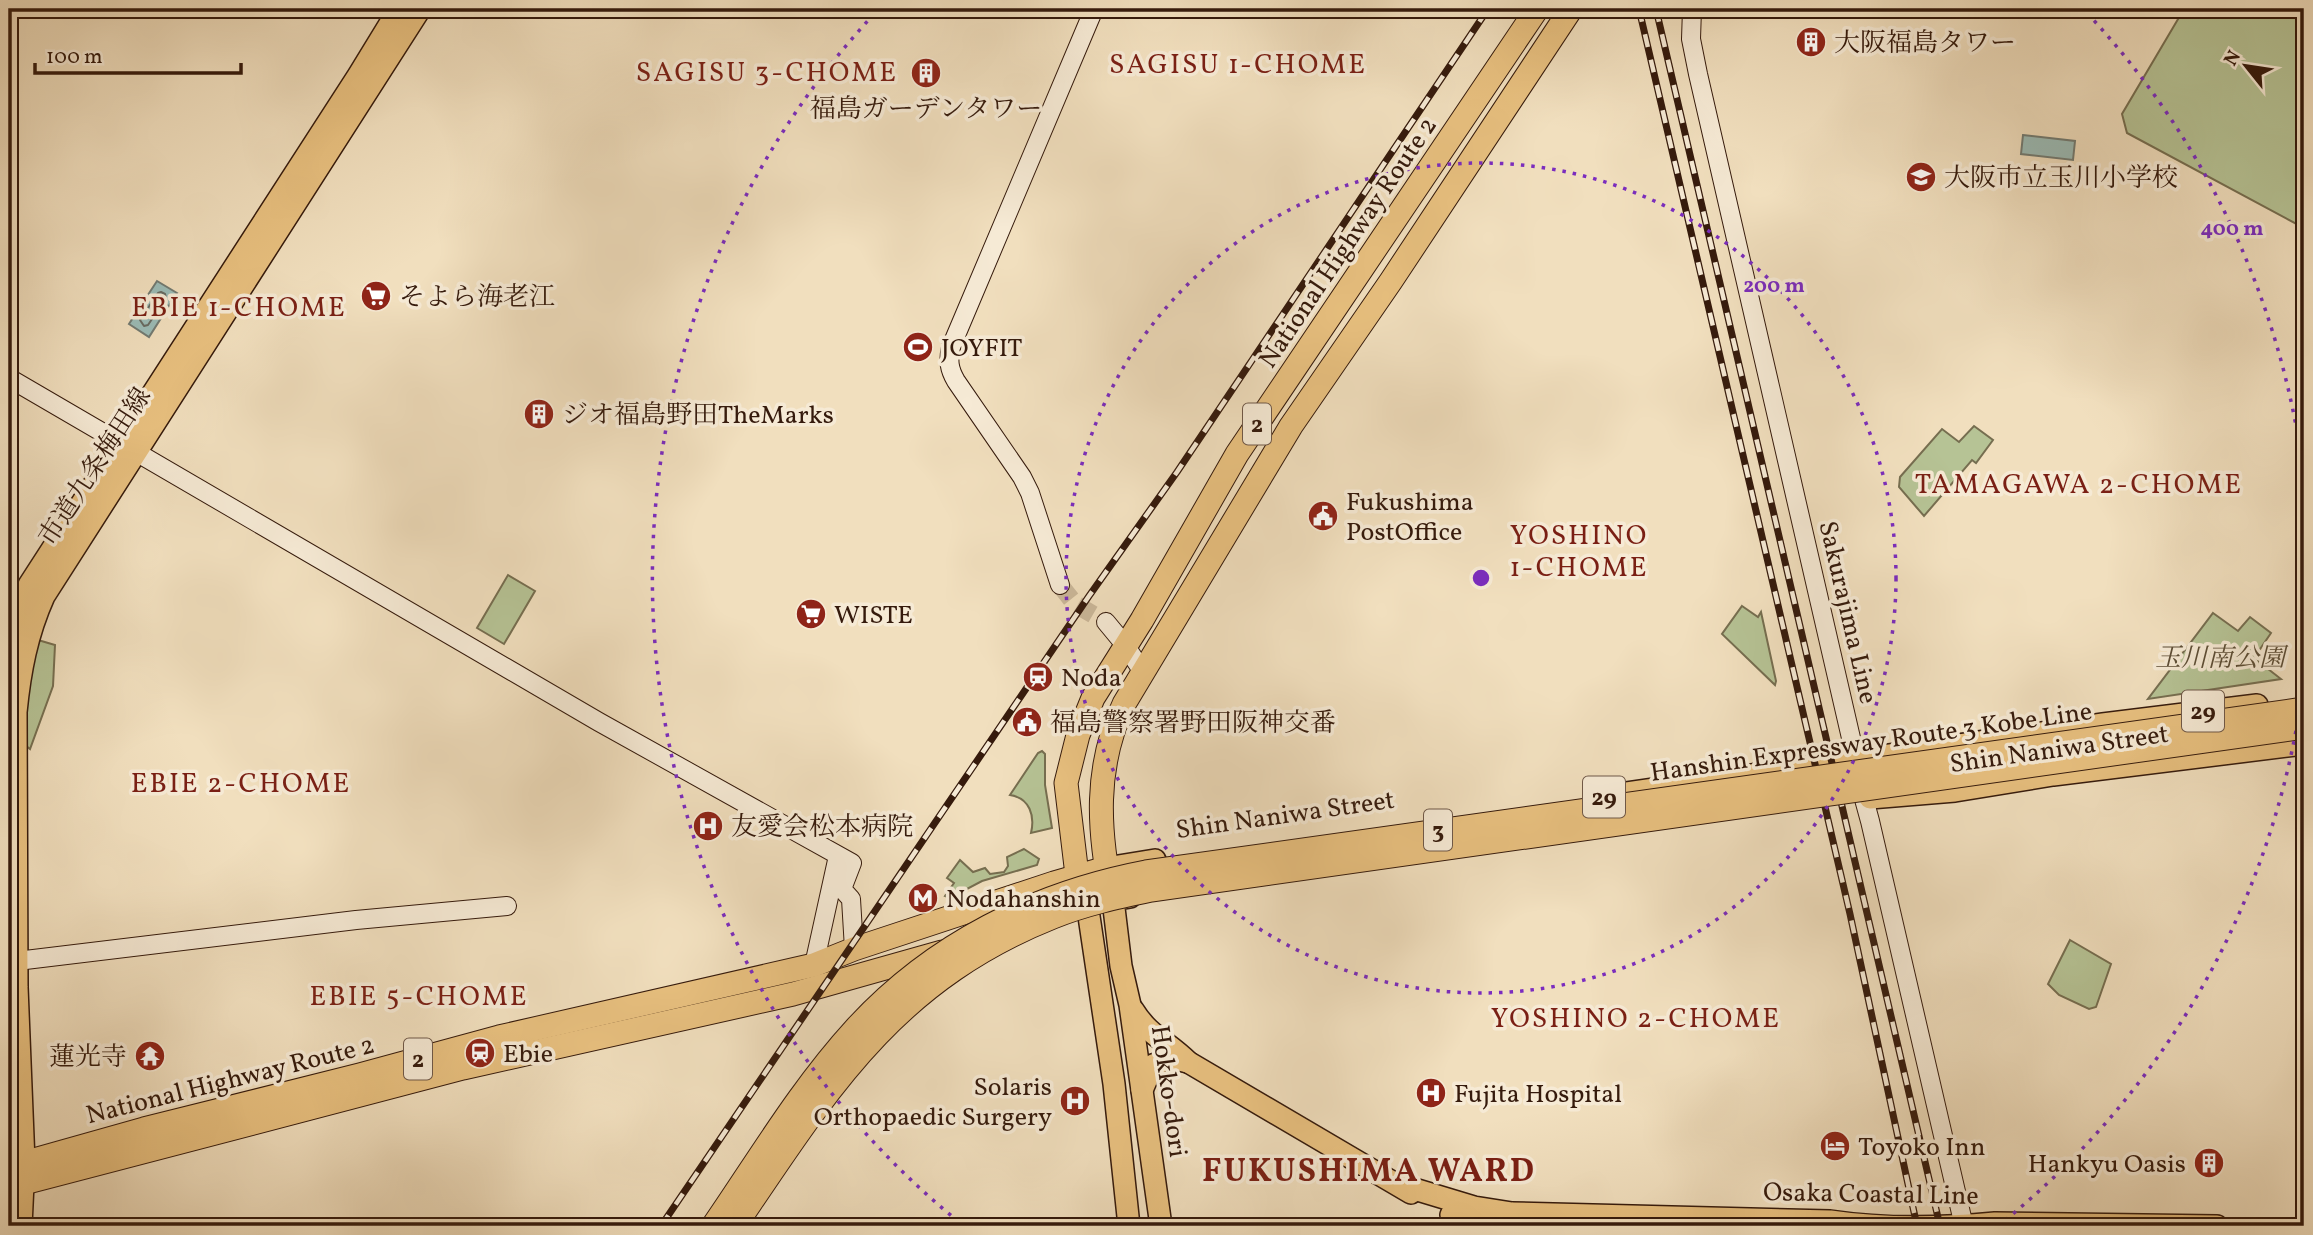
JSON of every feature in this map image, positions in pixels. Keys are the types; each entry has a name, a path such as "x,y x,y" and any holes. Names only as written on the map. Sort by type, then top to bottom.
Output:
{"highway":[{"name":"National Highway Route 2","path":"16,1175 499,1038 814,965 1077,875 1066,783 1084,717 1093,698 1237,454 1537,9"},
{"name":"2","path":"1112,900 1105,868 1100,796 1105,755 1119,713 1291,426 1572,9"},
{"name":"Hanshin Expressway Route 3 Kobe Line","path":"713,1226 810,1086 855,1029 883,1001 925,966 992,923 1041,901 1090,884 1146,872 2304,709"},
{"name":"Hanshin Expressway Route 3 Kobe Line","path":"735,1226 824,1096 855,1058 897,1014 936,982 998,943 1055,916 1099,902 1151,890 2304,727"},
{"name":"2","path":"1087,903 1077,875 1105,868"},
{"name":"National Highway Route 2","path":"16,1175 463,1068 805,990 919,959 1087,903 1112,900"}],"main road":[{"name":"市道九条梅田線","path":"21,1226 16,1175 16,712 19,674 35,615 128,448 399,9"},
{"name":"市道九条梅田線","path":"9,636 29,585 128,448 420,9"},
{"name":"Shin Naniwa Street","path":"1105,868 1492,814 1853,759 2304,699"},
{"name":"Shin Naniwa Street","path":"1112,900 1548,839 1865,799 1955,791 2053,775 2304,744"},
{"name":"Hokko-dori","path":"1112,900 1121,966 1130,1005 1161,1226"},
{"path":"1087,903 1116,1097 1129,1226"},
{"name":"Osaka Coastal Line","path":"1130,1005 1151,1033 1174,1048 1188,1062 1401,1185 1430,1207 1470,1221 1496,1226"},
{"path":"1142,1090 1153,1065 1171,1059 1188,1062"},
{"name":"Osaka Coastal Line","path":"1401,1185 1474,1207 1527,1214 1795,1219 1857,1225 1964,1226 2005,1223 2217,1226"}],"street":[{"path":"1060,585 1022,477 956,381 950,369 949,358 951,347 1094,9"},
{"name":"Sakurajima Line","path":"1692,9 1693,49 1842,699 1853,759 1865,799 1964,1226"},
{"path":"9,378 587,715 845,860"},
{"path":"1105,622 1143,672"},
{"path":"845,860 842,889 851,899 855,949"},
{"path":"814,965 845,860"},
{"path":"17,961 356,920 507,906"}],"green space":[{"path":"2184,9 2304,9 2304,228 2127,133 2122,114"},
{"path":"1974,426 1993,440 1976,463 1972,460 1924,516 1899,487 1900,477 1942,429 1959,442"},
{"path":"508,575 535,591 504,644 477,628"},
{"path":"1742,606 1758,617 1761,612 1775,685 1722,634"},
{"name":"玉川南公園","path":"2213,613 2238,631 2250,617 2271,633 2254,658 2281,679 2148,699"},
{"path":"38,640 55,645 53,686 30,749 25,745 23,737 28,674"},
{"path":"1042,751 1045,754 1045,785 1052,828 1031,833 1030,809 1022,800 1010,795"},
{"path":"1024,849 1039,859 1037,865 982,881 950,898 945,896 954,883 947,878 960,860 973,872 985,868 990,874 1004,872 1008,866 1007,857"},
{"path":"2070,940 2111,964 2096,1007 2089,1009 2059,995 2048,984"}],"water":[{"path":"2023,135 2075,141 2073,160 2021,154"},
{"path":"157,281 177,293 149,337 129,324"}],"tunnel":[{"path":"1060,585 1075,604 1106,622"}],"railway":[{"path":"661,1226 1089,596 1177,472 1488,9"},
{"path":"1639,9 1850,914 1917,1226"},
{"path":"1656,9 1940,1226"}],"place":[{"name":"大阪福島タワー","path":"1811,42"},
{"name":"福島ガーデンタワー","path":"926,73"},
{"name":"大阪市立玉川小学校","path":"1921,177"},
{"name":"そよら海老江","path":"376,296"},
{"name":"JOYFIT","path":"918,347"},
{"name":"ジオ福島野田TheMarks","path":"539,414"},
{"name":"Fukushima PostOffice","path":"1323,516"},
{"name":"WISTE","path":"811,614"},
{"name":"Noda","path":"1038,677"},
{"name":"福島警察署野田阪神交番","path":"1027,722"},
{"name":"友愛会松本病院","path":"708,826"},
{"name":"Nodahanshin","path":"923,898"},
{"name":"Ebie","path":"480,1053"},
{"name":"蓮光寺","path":"150,1056"},
{"name":"Fujita Hospital","path":"1431,1093"},
{"name":"Solaris Orthopaedic Surgery","path":"1075,1101"},
{"name":"Toyoko Inn","path":"1835,1146"},
{"name":"Hankyu Oasis","path":"2209,1163"}],"district":[{"name":"SAGISU 1-CHOME","path":"1238,63"},
{"name":"SAGISU 3-CHOME","path":"767,71"},
{"name":"EBIE 1-CHOME","path":"239,306"},
{"name":"TAMAGAWA 2-CHOME","path":"2079,483"},
{"name":"YOSHINO 1-CHOME","path":"1579,550"},
{"name":"EBIE 2-CHOME","path":"241,782"},
{"name":"EBIE 5-CHOME","path":"419,995"},
{"name":"YOSHINO 2-CHOME","path":"1636,1017"},
{"name":"FUKUSHIMA WARD","path":"1369,1169"}]}
